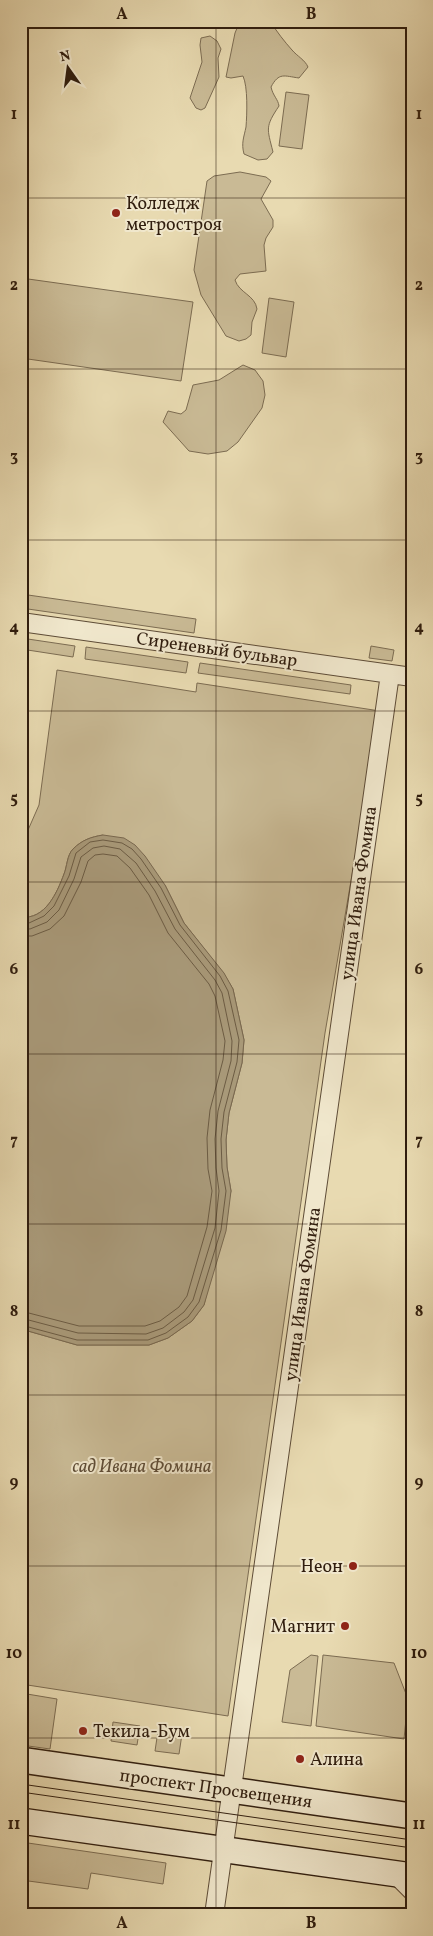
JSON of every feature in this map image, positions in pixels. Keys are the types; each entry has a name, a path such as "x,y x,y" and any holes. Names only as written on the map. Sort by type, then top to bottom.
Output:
{"main road":[{"name":"проспект Просвещения","path":"21,1760 410,1814"},
{"path":"21,1821 403,1875"}],"street":[{"name":"Сиреневый бульвар","path":"21,622 412,677"},
{"name":"улица Ивана Фомина","path":"214,1915 390,674"},
{"path":"403,1875 412,1891"}],"green space":[{"path":"240,21 270,21 286,43 308,67 299,78 282,76 271,87 279,106 269,123 268,128 273,152 267,159 258,160 244,154 243,143 247,108 245,81 243,76 226,77 235,33"},
{"path":"210,36 217,41 221,49 218,58 219,77 205,108 201,110 196,108 190,98 202,62 201,38"},
{"path":"286,92 309,95 302,149 279,146"},
{"path":"240,172 266,177 271,181 261,199 273,220 273,227 264,245 266,271 240,274 235,280 240,288 253,300 257,309 252,322 251,335 239,341 226,336 201,295 194,270 207,181 214,176"},
{"path":"21,278 193,302 181,381 21,358"},
{"path":"269,298 294,302 286,357 262,353"},
{"path":"243,365 255,370 263,381 265,395 262,408 238,442 227,451 208,454 189,451 163,422 168,411 181,414 186,410 193,385 219,380"},
{"path":"21,594 196,619 194,633 21,608"},
{"path":"21,638 75,646 73,657 21,649"},
{"path":"371,646 394,650 392,661 369,658"},
{"path":"86,647 188,662 186,673 85,659"},
{"path":"200,663 351,685 350,694 198,673"},
{"name":"сад Ивана Фомина","path":"57,670 196,692 197,683 380,711 325,1033 228,1716 21,1684 21,1329 77,1345 149,1345 168,1338 192,1321 204,1305 231,1191 227,1167 226,1140 229,1113 242,1063 244,1040 233,989 224,974 184,923 165,885 103,835 87,839 73,849 69,854 61,881 49,904 37,914 21,917 21,846 39,805"},
{"path":"311,1655 318,1656 311,1726 282,1722 290,1670"},
{"path":"323,1655 394,1663 408,1699 404,1739 316,1726"},
{"path":"21,1693 57,1699 50,1749 21,1745"},
{"path":"113,1722 140,1726 137,1745 111,1741"},
{"path":"158,1731 182,1734 179,1754 155,1751"},
{"path":"21,1842 166,1863 163,1884 91,1873 88,1889 21,1880"}],"water":[{"path":"103,835 124,838 135,845 165,885 184,923 224,973 233,989 244,1040 242,1063 229,1113 226,1140 227,1167 231,1191 226,1231 204,1305 192,1321 168,1338 149,1345 77,1345 21,1329 21,917 37,914 49,904 61,881 69,854 73,849 87,839"}],"tram line":[{"path":"21,1784 412,1840"},
{"path":"21,1792 412,1848"}],"place":[{"name":"Колледж метростроя","path":"116,213"},
{"name":"Неон","path":"353,1566"},
{"name":"Магнит","path":"345,1626"},
{"name":"Текила-Бум","path":"83,1731"},
{"name":"Алина","path":"300,1759"}]}
